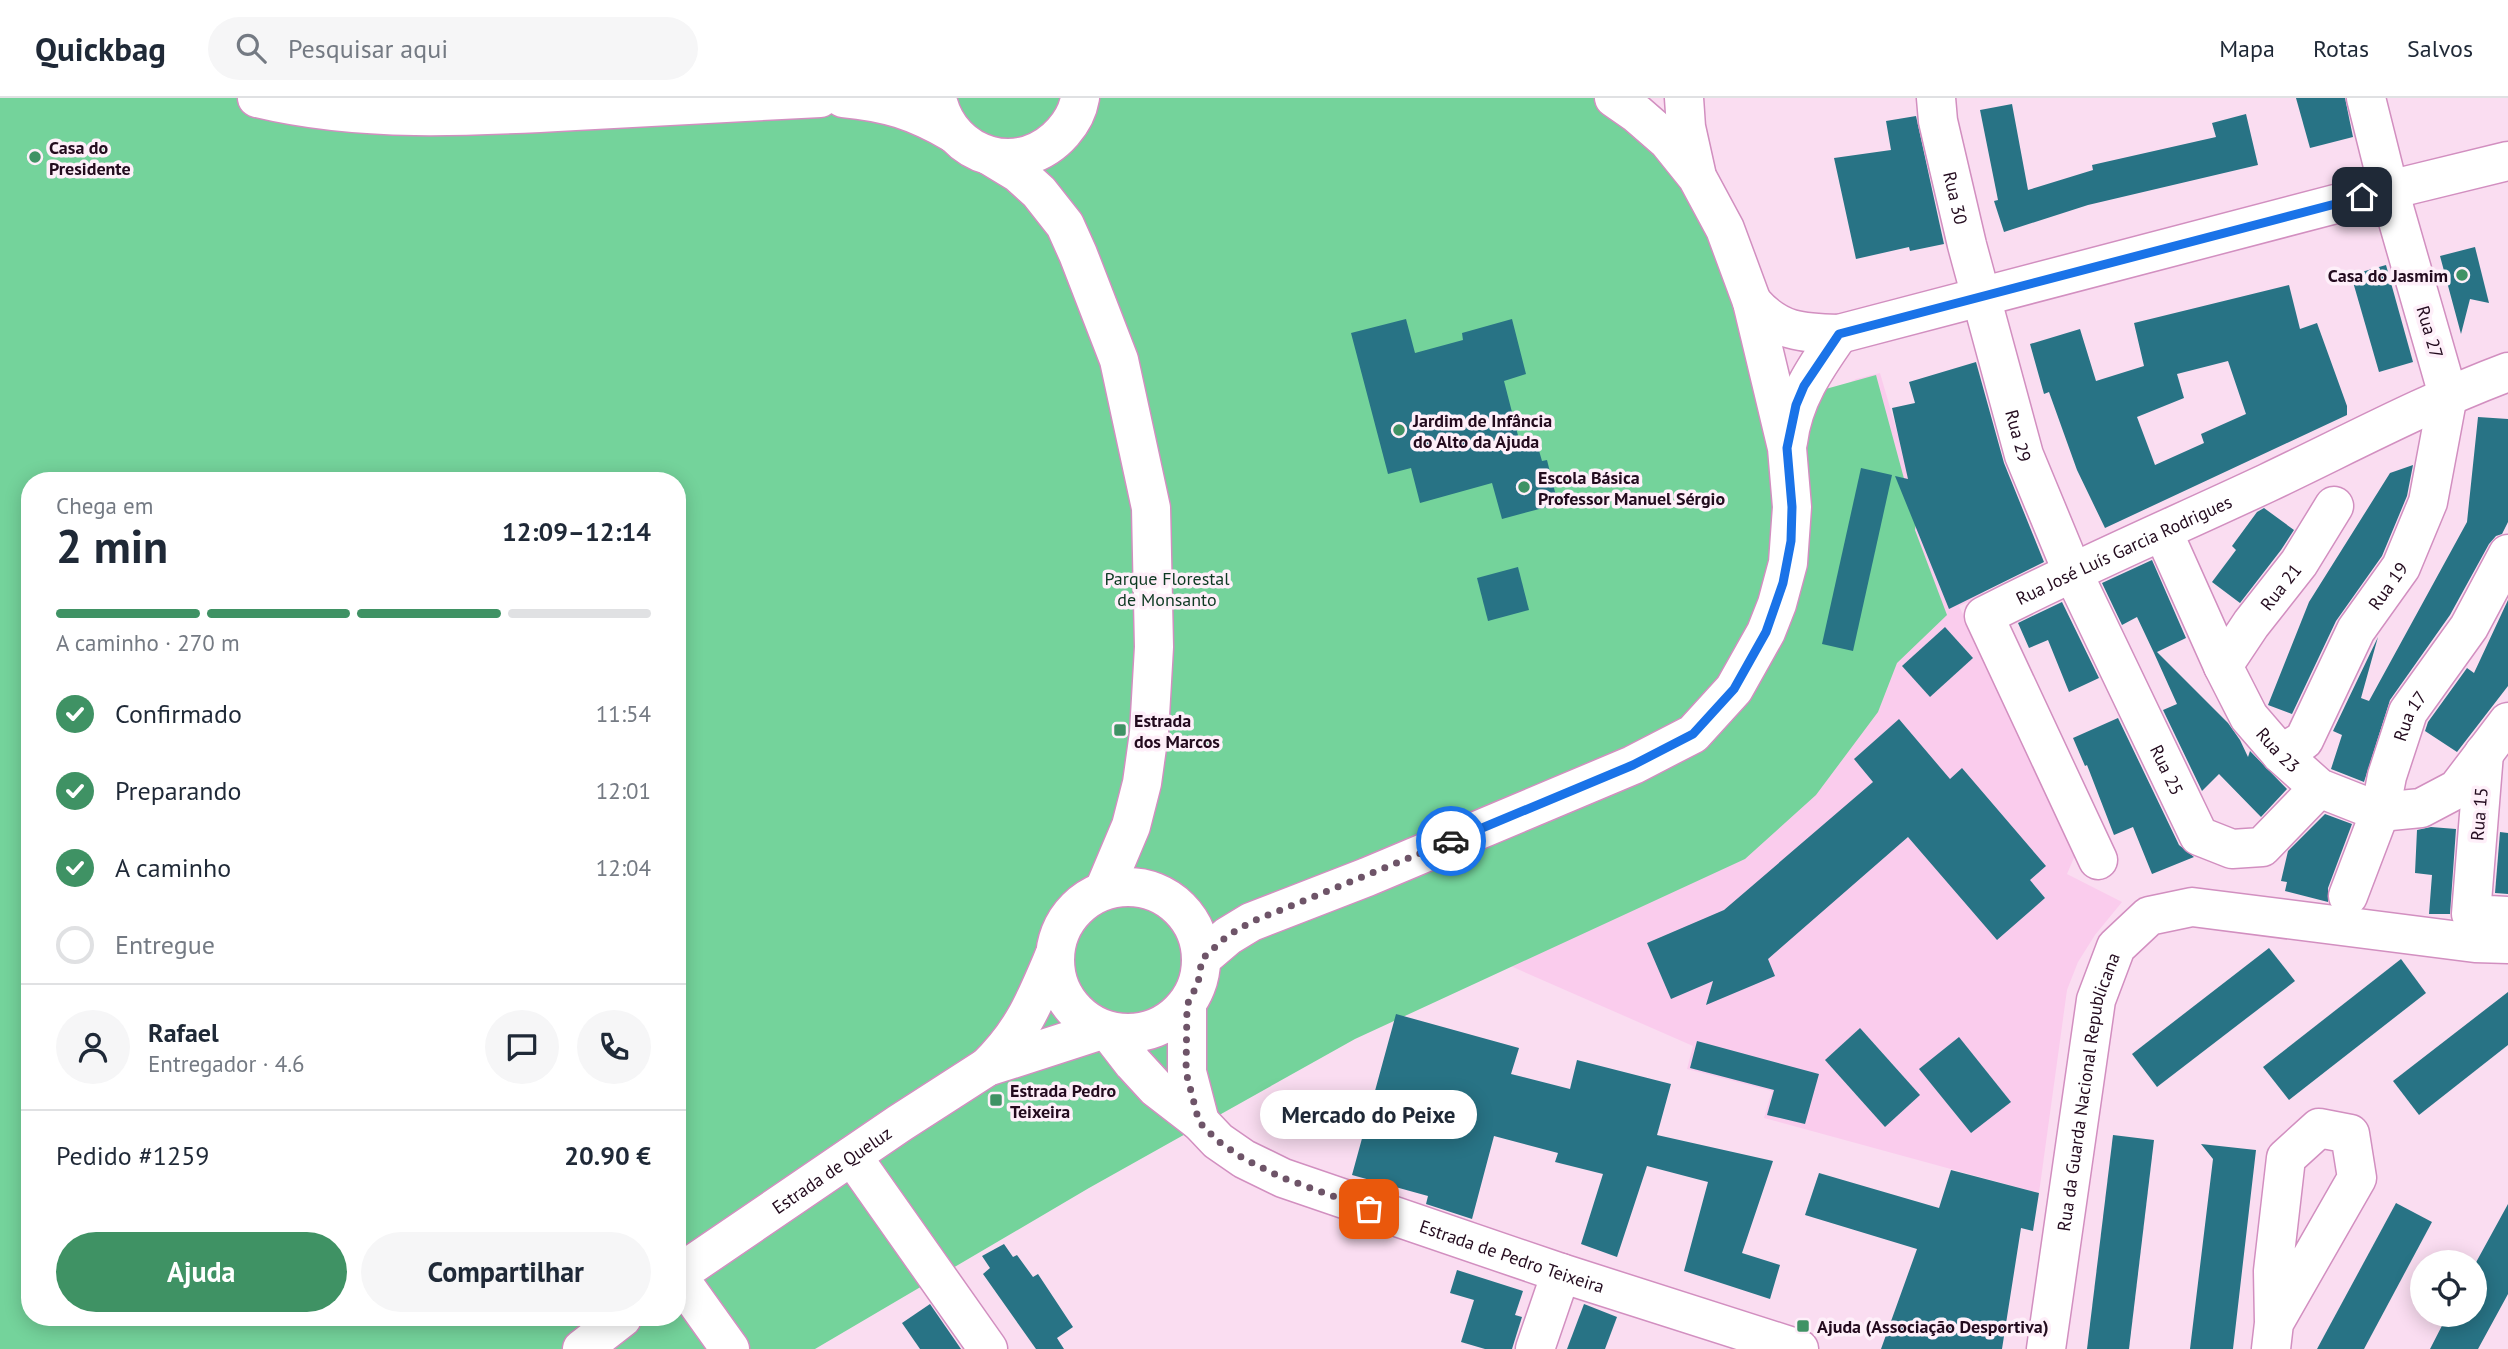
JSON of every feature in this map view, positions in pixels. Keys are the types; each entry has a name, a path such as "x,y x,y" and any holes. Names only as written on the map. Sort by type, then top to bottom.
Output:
{"street":[{"path":"257,98 293,107 426,116 493,116 820,98"},
{"path":"843,98 890,104 923,116 953,133 975,150 1018,173 1039,192 1065,225 1119,360 1151,508 1154,647 1149,733 1142,783 1131,825 1104,890"},
{"path":"937,98 939,109 953,133"},
{"path":"990,156 1013,159 1035,154 1055,142 1070,125 1080,98"},
{"path":"1202,959 1227,936 1251,922 1367,877 1633,765 1693,734 1734,689 1766,632 1777,604 1791,541 1792,507 1787,448 1752,302 1725,229 1697,177 1668,141 1614,98"},
{"path":"1684,98 1685,127 1697,177"},
{"name":"Rua 30","path":"1936,98 1938,121 1966,245 1981,296"},
{"name":"Rua 27","path":"2366,98 2389,190 2448,394"},
{"path":"1752,302 1768,320 1785,328 1810,333 1839,334 2508,161"},
{"name":"Rua 29","path":"1981,296 2024,455 2072,571"},
{"path":"1787,448 1796,405 1804,386 1839,334"},
{"name":"Rua José Luís Garcia Rodrigues","path":"2098,860 1984,616 2072,571 2337,451 2448,394 2508,372"},
{"name":"Rua 19","path":"2281,754 2304,740 2356,630 2401,567 2428,502 2448,394"},
{"name":"Rua 21","path":"2223,666 2299,563 2334,506"},
{"name":"Rua 23","path":"2163,532 2249,717 2281,754 2319,788 2380,812 2421,808 2457,789 2484,752"},
{"name":"Rua 17","path":"2348,896 2380,812 2387,776 2408,712 2469,627 2508,554"},
{"name":"Rua 25","path":"2072,571 2199,836 2232,849 2262,847 2319,788"},
{"path":"2484,752 2508,722"},
{"name":"Rua 15","path":"2484,752 2470,914 2508,916"},
{"path":"1127,886 1150,890 1171,900 1187,916 1198,937 1202,959 1198,983 1187,1005 1172,1020 1153,1030 1131,1034 1105,1031 1082,1018 1066,1001 1056,980 1054,956 1058,935 1069,915 1085,900 1104,890 1127,886"},
{"name":"Rua da Guarda Nacional Republicana","path":"2046,1349 2096,1000 2116,947 2149,916 2192,907 2475,943 2508,944"},
{"name":"Estrada de Queluz","path":"686,1270 987,1067 1004,1050 1032,1009 1054,956"},
{"path":"1187,1005 1186,1072 1199,1122"},
{"name":"Estrada de Queluz","path":"987,1067 1105,1031"},
{"name":"Estrada de Pedro Teixeira","path":"1105,1031 1156,1087 1218,1141 1244,1159 1283,1178 1561,1273 1799,1349"},
{"path":"852,1156 988,1349"},
{"path":"1535,1349 1561,1273"},
{"path":"686,1288 730,1349"},
{"path":"582,1349 612,1326"}],"shaded area":[{"path":"1880,373 1898,435 1915,431 1985,595 1959,606 2076,853 2067,874 2122,902 2095,935 2078,962 2067,990 2039,1193 1764,1118 1772,1091 1687,1069 1693,1046 1451,940 1845,385 1856,379"}],"green space":[{"name":"Parque Florestal de Monsanto","path":"0,98 1609,98 1725,231 1772,404 1876,375 1916,523 1915,530 1947,615 1897,663 1878,712 1816,795 1745,859 1355,1039 1089,1188 815,1349 0,1349"}],"building":[{"path":"2296,98 2345,98 2353,137 2310,148"},
{"path":"2012,104 2028,190 2093,170 2092,165 2216,137 2212,123 2246,114 2258,165 2088,205 2004,232 1994,201 1998,200 1980,110"},
{"path":"1916,116 1944,244 1910,251 1909,247 1856,259 1834,158 1891,150 1886,121"},
{"path":"2475,247 2489,303 2470,299 2461,334 2440,256"},
{"path":"2386,265 2413,362 2379,372 2351,275"},
{"path":"2289,285 2300,329 2317,323 2347,406 2347,415 2105,528 2077,470 2049,392 2044,394 2030,344 2080,329 2096,381 2144,366 2134,323","holes":["2228,361 2246,414 2201,434 2204,443 2155,465 2137,417 2184,398 2177,374"]},
{"path":"1406,319 1415,353 1463,340 1462,333 1512,319 1526,374 1504,381 1522,451 1538,447 1542,461 1547,460 1558,504 1502,519 1492,483 1420,503 1411,468 1388,474 1351,333"},
{"path":"1976,362 2004,463 2044,562 1949,609 1895,476 1908,479 1892,408 1915,403 1909,382"},
{"path":"2478,417 2508,419 2508,522 2502,534 2489,544 2450,615 2390,700 2364,782 2331,769 2342,735 2333,731 2378,637 2361,698 2369,701 2467,522"},
{"path":"2413,465 2407,496 2382,556 2336,621 2292,714 2268,705 2309,602 2390,473"},
{"path":"1861,468 1892,475 1853,651 1822,644"},
{"path":"2264,508 2294,530 2240,603 2212,582 2236,550 2232,546 2257,512"},
{"path":"2152,560 2186,638 2157,652 2228,723 2248,757 2250,751 2287,789 2261,817 2219,774 2202,791 2163,710 2177,704 2137,617 2122,625 2102,583"},
{"path":"1518,567 1529,610 1488,621 1477,578"},
{"path":"2508,600 2508,686 2457,752 2425,731 2428,722 2467,668 2474,673"},
{"path":"2062,602 2099,678 2069,692 2048,640 2029,648 2018,623"},
{"path":"1945,627 1973,658 1930,697 1902,666"},
{"path":"2118,718 2179,845 2194,857 2152,874 2133,827 2114,835 2087,765 2085,766 2073,738"},
{"path":"1899,719 1950,779 1962,768 2046,866 2030,880 2045,898 1997,940 1908,837 1768,959 1775,976 1706,1005 1713,981 1671,999 1647,943 1724,910 1873,782 1854,759"},
{"path":"2325,814 2352,824 2328,888 2328,902 2285,891 2287,882 2281,881 2288,851"},
{"path":"2431,827 2456,829 2450,914 2429,914 2432,875 2415,873 2417,830"},
{"path":"2500,832 2508,833 2508,894 2495,893"},
{"path":"2269,948 2295,981 2157,1087 2132,1054"},
{"path":"2401,959 2426,993 2289,1100 2263,1067"},
{"path":"2508,992 2508,1045 2419,1115 2393,1081"},
{"path":"1396,1014 1519,1048 1511,1074 1570,1089 1577,1060 1671,1084 1657,1135 1773,1161 1742,1253 1780,1265 1770,1299 1684,1271 1708,1182 1647,1166 1617,1257 1581,1244 1603,1174 1555,1162 1558,1153 1494,1136 1472,1219 1426,1204 1428,1196 1352,1175"},
{"path":"1860,1028 1920,1095 1885,1127 1825,1060"},
{"path":"1959,1037 2011,1102 1971,1133 1919,1069"},
{"path":"1697,1041 1819,1074 1805,1124 1767,1115 1774,1090 1690,1068"},
{"path":"2113,1135 2154,1140 2129,1349 2087,1349"},
{"path":"2201,1144 2256,1150 2233,1349 2190,1349 2213,1159"},
{"path":"1951,1170 2039,1193 2033,1231 2021,1228 2002,1349 1881,1349 1917,1249 1805,1215 1819,1173 1939,1208"},
{"path":"2396,1203 2432,1222 2417,1250 2410,1250 2410,1263 2364,1349 2317,1349"},
{"path":"2508,1204 2508,1294 2478,1349 2430,1349 2441,1327 2487,1327 2487,1250 2483,1250"},
{"path":"1004,1244 1013,1257 1017,1255 1033,1277 1038,1274 1073,1327 1057,1338 1064,1349 1036,1349 983,1274 990,1268 982,1256"},
{"path":"1457,1270 1523,1291 1515,1315 1522,1317 1512,1349 1485,1349 1461,1342 1474,1300 1450,1293"},
{"path":"930,1304 961,1349 920,1349 902,1323"},
{"path":"1584,1304 1617,1317 1605,1349 1567,1349"}],"way so far":[{"path":"1369,1209 1283,1178 1244,1159 1218,1141 1199,1122 1186,1072 1187,1005 1198,983 1202,959 1227,936 1251,922 1451,841"}],"place":[{"name":"Casa do Presidente","path":"35,157"},
{"name":"Casa do Jasmim","path":"2462,275"},
{"name":"Jardim de Infância do Alto da Ajuda","path":"1399,430"},
{"name":"Escola Básica Professor Manuel Sérgio","path":"1524,487"},
{"name":"Estrada dos Marcos","path":"1120,730"},
{"name":"Estrada Pedro Teixeira","path":"996,1100"},
{"name":"Mercado do Peixe","path":"1369,1209"},
{"name":"Ajuda (Associação Desportiva)","path":"1803,1326"}],"route":[{"path":"1451,841 1633,765 1693,734 1734,689 1766,632 1783,583 1791,541 1792,507 1787,448 1796,405 1804,386 1839,334 2362,197"}]}
